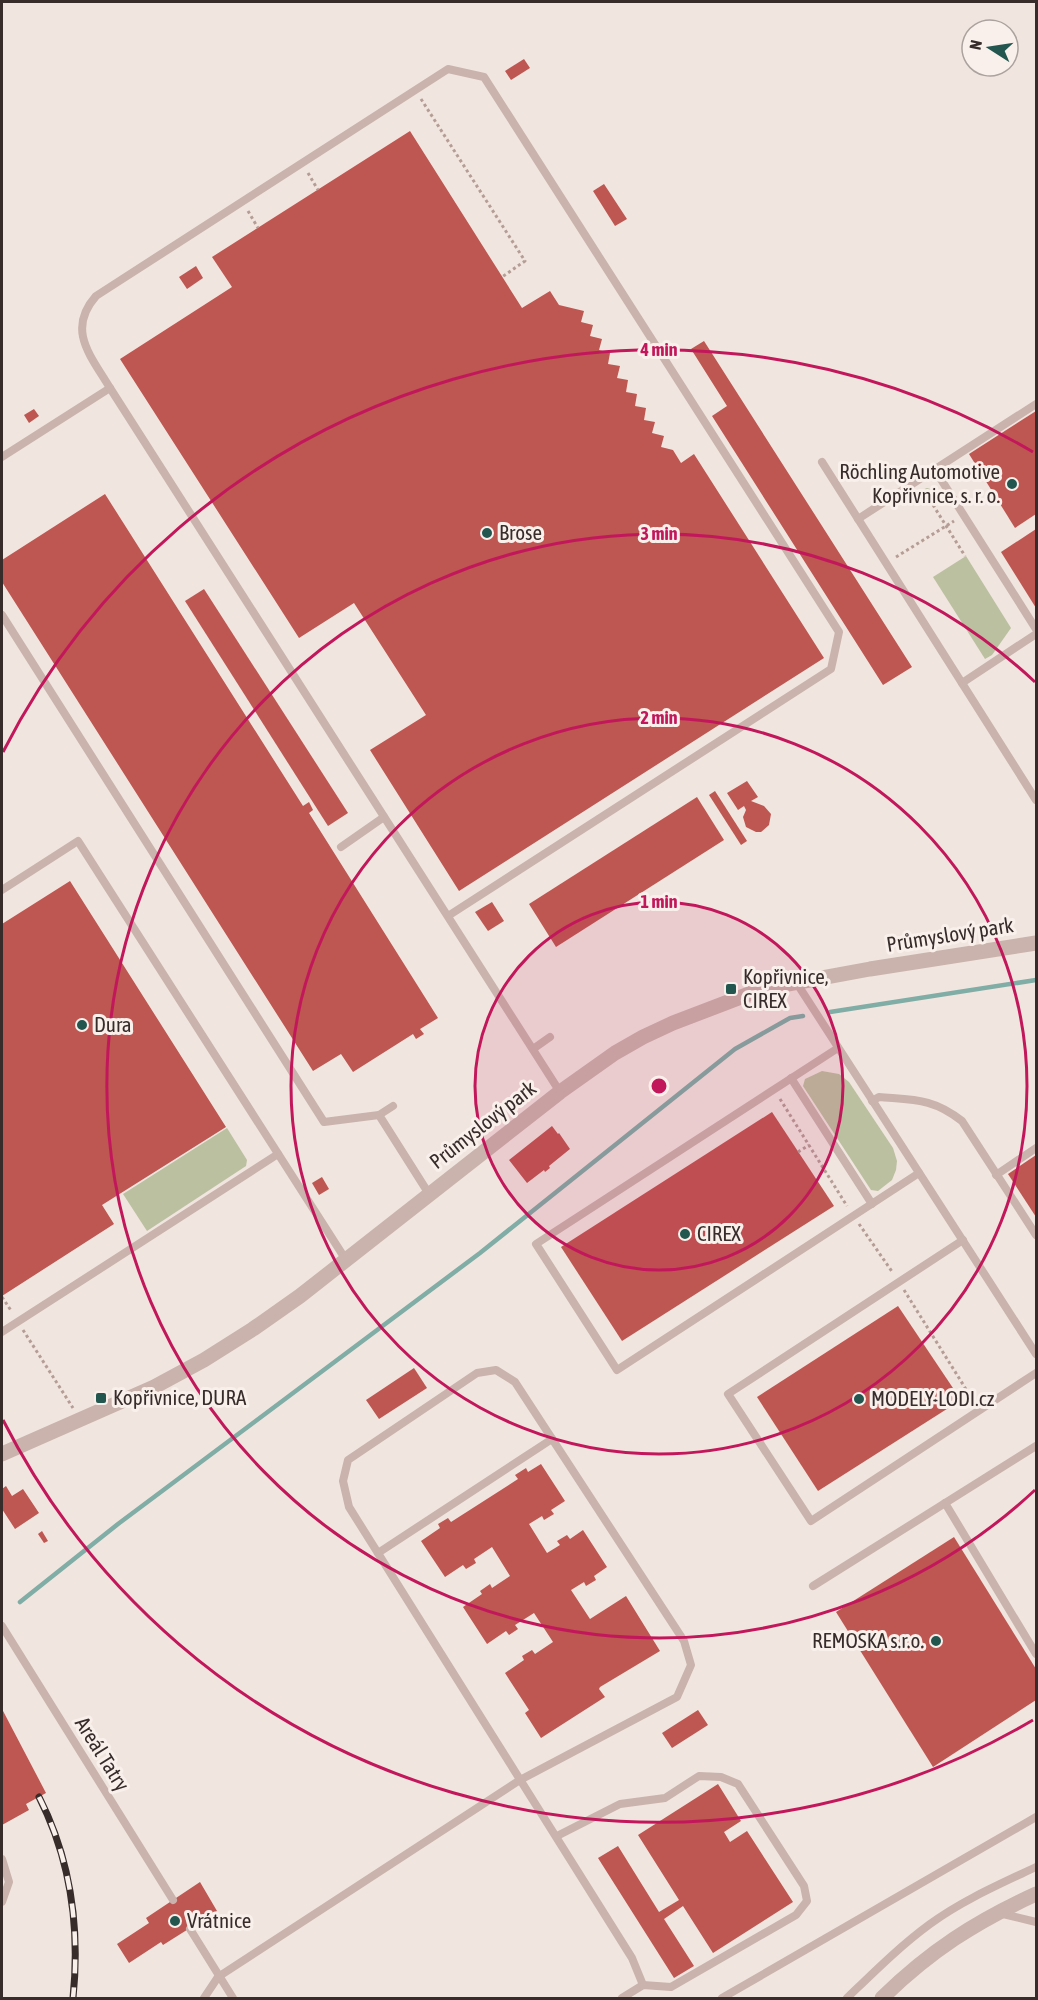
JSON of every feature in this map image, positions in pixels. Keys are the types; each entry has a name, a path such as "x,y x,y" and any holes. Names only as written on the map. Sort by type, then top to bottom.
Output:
{"street":[{"name":"Průmyslový park","path":"2,1454 144,1392 204,1360 253,1329 346,1260 560,1092 615,1053 643,1037 762,989 1036,943"},
{"path":"882,1998 945,1943 995,1912 1036,1894"}],"lane":[{"path":"448,916 831,669 839,632 484,77 448,69 96,296 87,306 82,319 82,334 88,351 110,388 560,1092"},
{"path":"2,457 110,388"},
{"path":"858,519 1036,404"},
{"path":"822,462 1036,800"},
{"path":"935,470 1036,629"},
{"path":"2,615 324,1122 379,1115 393,1106"},
{"path":"962,683 1036,634"},
{"path":"341,847 384,817"},
{"path":"2,890 78,842 346,1260"},
{"path":"795,982 1036,1354"},
{"path":"533,1049 550,1037"},
{"path":"838,1048 536,1244 617,1370 919,1173"},
{"path":"791,1078 872,1204"},
{"path":"872,1101 879,1097 930,1102 947,1109 962,1121 1036,1235"},
{"path":"379,1115 429,1194"},
{"path":"996,1175 1036,1149"},
{"path":"2,1332 278,1154"},
{"path":"963,1240 728,1394 811,1521 1036,1373"},
{"path":"204,1998 218,1977 520,1780 677,1697 691,1665 684,1641 515,1382 496,1370 477,1373 348,1460 343,1481 349,1507 520,1780 557,1836 632,1958 643,1985"},
{"path":"378,1552 552,1439"},
{"path":"813,1586 1036,1446"},
{"path":"945,1503 1036,1654"},
{"name":"Areál Tatry","path":"2,1626 172,1900"},
{"path":"557,1836 620,1804 665,1798 699,1776 721,1777 738,1784 804,1886 807,1901 796,1915 671,1987 643,1985 622,1998"},
{"path":"722,1998 1036,1817"},
{"path":"2,1859 9,1882 2,1902"},
{"path":"847,1998 882,1964 931,1924 983,1891 1036,1867"},
{"path":"995,1912 1036,1922"},
{"path":"190,1929 233,1998"}],"path":[{"path":"420,97 525,261 502,277"},
{"path":"306,170 318,190"},
{"path":"246,208 258,228"},
{"path":"933,505 965,556"},
{"path":"895,558 963,515"},
{"path":"779,1097 848,1207"},
{"path":"798,1152 809,1145"},
{"path":"859,1223 894,1274"},
{"path":"903,1288 979,1411"},
{"path":"2,1297 76,1412"}],"green space":[{"path":"927,488 937,491 944,498 932,505 924,494 914,500 912,494"},
{"path":"966,556 1011,628 992,655 985,659 933,577"},
{"path":"822,1071 839,1074 849,1082 893,1148 897,1161 896,1170 892,1180 878,1191 871,1190 803,1086 805,1079"},
{"path":"227,1128 247,1160 246,1166 147,1231 123,1194"}],"building":[{"path":"524,59 530,68 511,80 505,71"},
{"name":"Brose","path":"410,131 522,308 550,291 559,305 584,311 581,322 593,325 590,336 602,339 599,350 610,353 608,364 620,366 617,378 628,380 626,392 637,394 635,406 646,408 644,420 655,422 652,433 664,436 661,447 673,450 681,463 694,454 824,658 459,891 370,750 426,715 354,603 299,638 120,359 232,287 212,257"},
{"path":"604,184 627,219 615,226 593,191"},
{"path":"196,266 203,278 187,289 179,277"},
{"path":"704,341 912,667 883,685 712,416 727,406 691,349"},
{"path":"34,409 39,416 29,423 24,415"},
{"name":"Röchling Automotive Kopřivnice, s. r. o.","path":"1036,411 1036,514 1015,528 969,454"},
{"path":"105,494 303,806 309,802 313,810 309,813 438,1018 420,1029 424,1034 416,1039 413,1034 353,1072 341,1054 313,1071 2,582 2,560"},
{"name":"Röchling Automotive Kopřivnice, s. r. o.","path":"1036,529 1036,608 1001,552"},
{"path":"204,589 348,813 328,826 185,601"},
{"path":"747,781 758,797 751,801 764,806 771,814 769,825 761,832 746,827 743,817 746,810 744,806 738,810 727,793"},
{"path":"715,791 747,841 741,845 709,795"},
{"path":"697,797 724,840 556,947 529,904"},
{"name":"Dura","path":"70,881 226,1127 102,1205 114,1224 2,1296 2,924"},
{"path":"492,902 504,921 488,931 475,912"},
{"name":"CIREX","path":"772,1112 834,1206 622,1341 561,1247"},
{"path":"552,1126 570,1149 545,1172 544,1170 527,1183 509,1160"},
{"path":"1036,1155 1036,1217 1008,1174"},
{"path":"322,1177 329,1189 319,1195 312,1183"},
{"name":"MODELY-LODI.cz","path":"898,1306 961,1400 818,1491 757,1397"},
{"path":"414,1368 427,1388 379,1419 366,1400"},
{"path":"541,1464 565,1501 551,1510 554,1514 544,1520 542,1516 529,1524 547,1553 560,1545 557,1541 567,1535 570,1539 583,1530 607,1567 594,1576 596,1580 586,1586 584,1582 571,1590 590,1619 626,1596 660,1651 600,1687 605,1697 541,1738 525,1713 529,1710 505,1673 524,1660 522,1656 532,1650 535,1654 553,1642 534,1613 515,1625 518,1629 509,1635 506,1631 487,1644 463,1607 482,1594 480,1591 490,1584 492,1588 510,1576 492,1547 474,1559 476,1563 466,1569 463,1565 445,1577 421,1541 440,1528 438,1524 448,1518 451,1522 518,1479 515,1475 526,1468 528,1472"},
{"path":"6,1486 12,1496 23,1489 39,1513 15,1529 2,1509 2,1489"},
{"path":"42,1531 48,1541 44,1543 38,1534"},
{"name":"REMOSKA s.r.o.","path":"954,1537 1036,1669 1036,1700 933,1767 836,1612"},
{"path":"2,1709 46,1793 26,1804 29,1810 2,1825"},
{"path":"698,1710 708,1725 672,1748 662,1733"},
{"path":"718,1784 741,1821 724,1832 730,1842 747,1831 793,1902 713,1953 683,1906 664,1919 694,1966 674,1978 598,1858 618,1846 659,1912 679,1900 638,1835"},
{"name":"Vrátnice","path":"200,1882 217,1911 163,1945 161,1942 129,1963 117,1944 149,1923 146,1918"}],"waterway":[{"path":"830,1012 1036,980"},
{"path":"20,1602 118,1524 480,1253 735,1049 790,1018 803,1016"}],"railway":[{"path":"39,1797 59,1845 71,1895 75,1946 73,1998"}],"place":[{"name":"Röchling Automotive Kopřivnice, s. r. o.","path":"1012,484"},
{"name":"Brose","path":"487,533"},
{"name":"Kopřivnice, CIREX","path":"731,989"},
{"name":"Dura","path":"82,1025"},
{"name":"CIREX","path":"685,1234"},
{"name":"Kopřivnice, DURA","path":"101,1398"},
{"name":"MODELY-LODI.cz","path":"859,1399"},
{"name":"REMOSKA s.r.o.","path":"936,1641"},
{"name":"Vrátnice","path":"175,1921"}]}
